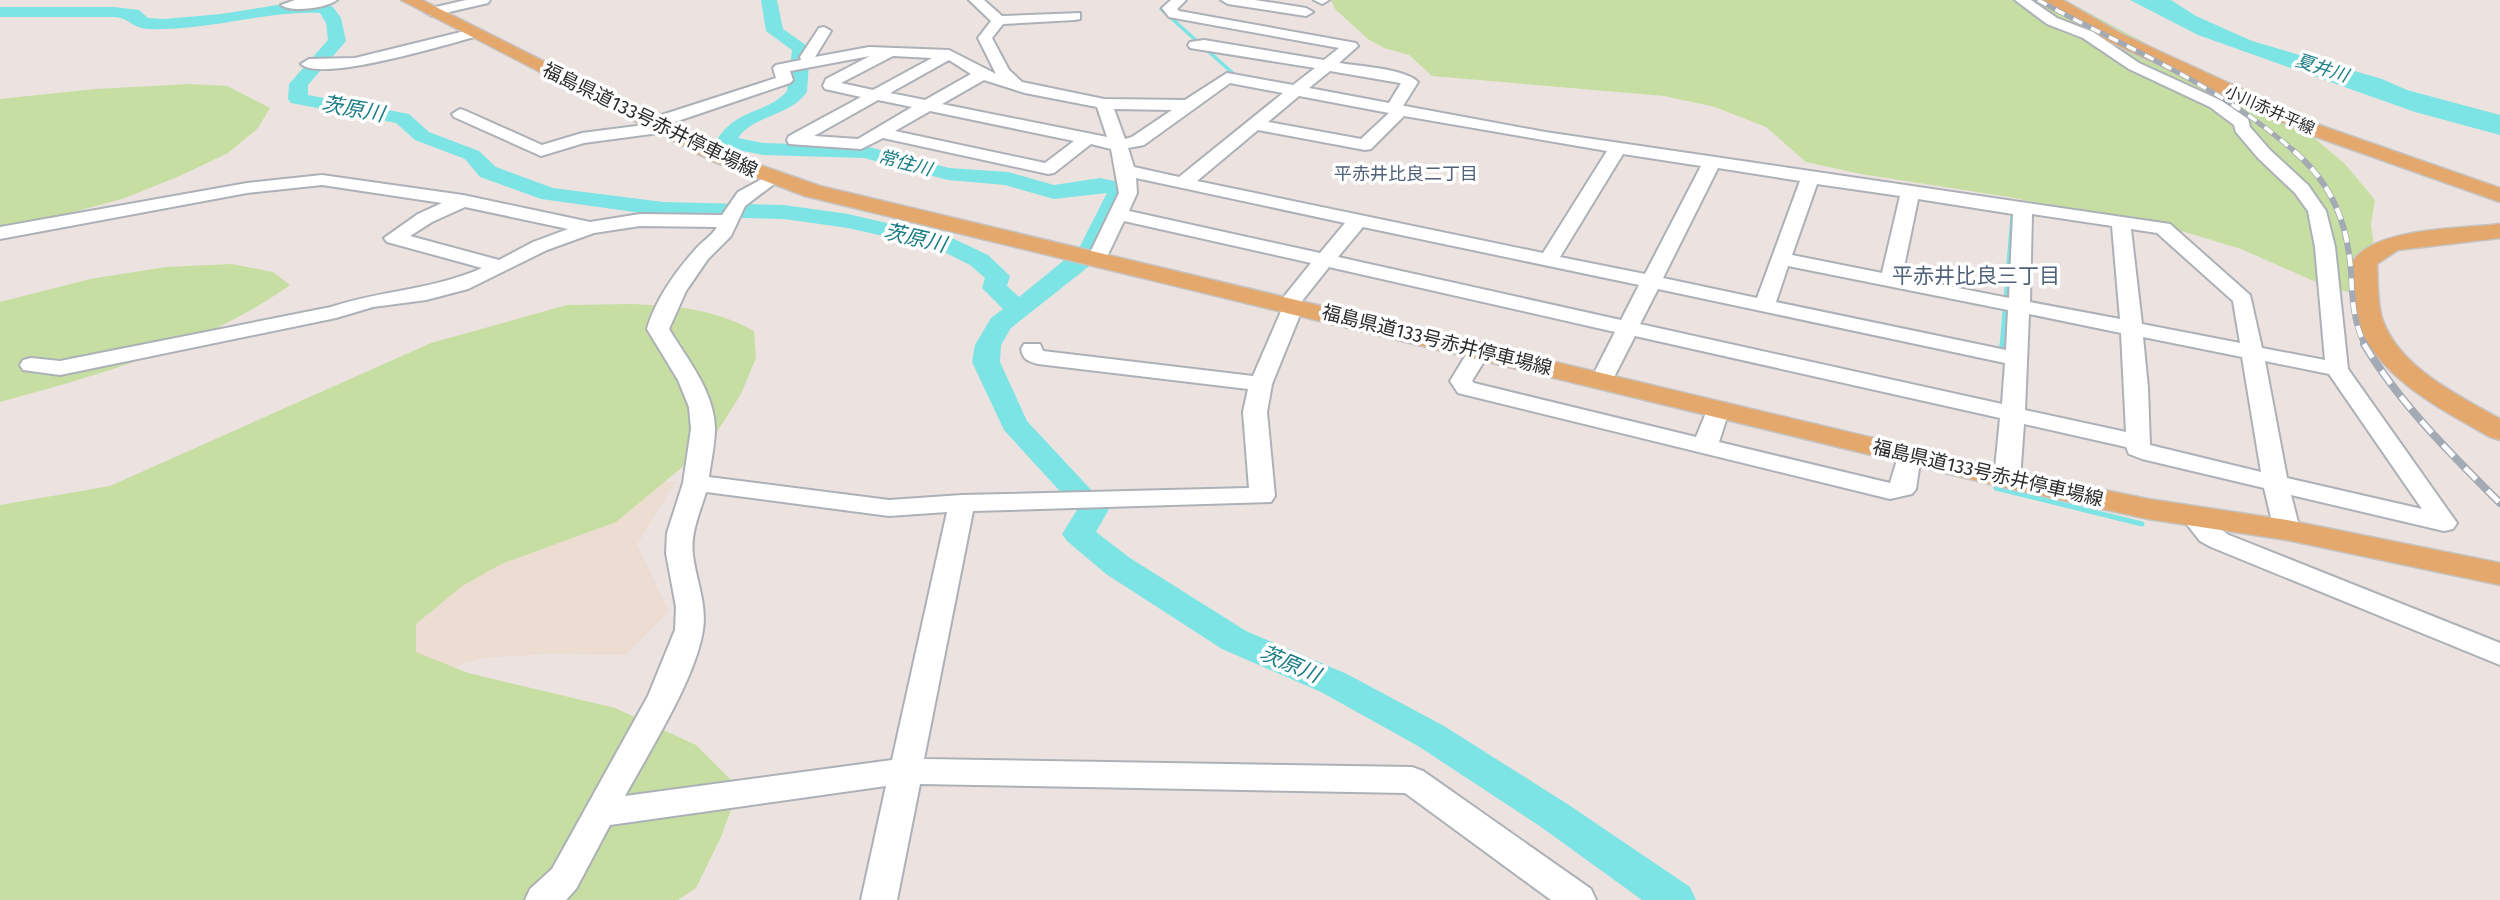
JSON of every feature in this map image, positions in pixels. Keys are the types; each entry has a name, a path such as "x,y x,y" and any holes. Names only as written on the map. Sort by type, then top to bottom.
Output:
{"main road":[{"name":"福島県道133号赤井停車場線","path":"408,0 656,126 773,178 905,214 1291,304 2007,479 2194,517 2287,530 2500,574"},
{"name":"小川赤井平線","path":"2051,0 2116,38 2303,125 2500,195"},
{"path":"2500,231 2392,244 2365,261 2370,320 2391,353 2433,390 2500,431"}],"street":[{"path":"288,5 330,0"},
{"path":"432,12 483,0"},
{"path":"976,0 999,20 1075,16"},
{"path":"1228,0 1306,12"},
{"path":"1282,32 1321,0"},
{"path":"2022,0 2052,22 2088,35 2134,66 2226,111 2242,123 2242,128 2264,154 2302,189 2317,211 2325,247 2337,369 2444,523 2138,449 2132,328 2121,222"},
{"path":"1183,183 1297,88 1350,46 1172,11 1162,16 1193,41 1219,70 1297,88 1618,148 2023,210"},
{"path":"999,20 985,38 1003,72 1020,87"},
{"path":"801,65 824,31"},
{"path":"317,64 355,63 473,33"},
{"path":"1193,41 1410,82 1396,107 1365,145 1254,124"},
{"path":"460,114 541,151 582,138 656,126 785,80 781,68 860,51 949,54 982,74 1020,87 1104,104 1188,105"},
{"path":"890,51 832,82 831,86 1119,145 1138,141 1188,105 1219,70"},
{"path":"949,54 794,140 860,144 982,74"},
{"path":"936,145 1020,87"},
{"path":"989,156 1075,99"},
{"path":"1089,257 1118,214 1128,193 1119,145 1104,104"},
{"path":"881,133 1048,169 1088,138"},
{"path":"1548,260 1618,148"},
{"path":"1602,379 1712,162"},
{"path":"1126,171 2017,359"},
{"path":"1764,306 1810,177"},
{"path":"543,900 564,879 600,813 663,696 689,630 690,607 679,553 680,533 696,483 703,429 701,407 689,380 658,329 659,321 700,256 723,235 730,215 755,189 773,178"},
{"path":"0,233 247,188 337,180 463,201 590,228"},
{"path":"1891,280 1910,193"},
{"path":"463,201 425,218 394,238 501,267"},
{"path":"2007,479 2014,415 2022,207 2162,228 2243,299 2274,483 2287,530"},
{"path":"1118,214 2138,442"},
{"path":"31,365 60,368 336,312 383,298 426,294 461,285 540,246 590,228 640,220 730,215"},
{"path":"696,483 889,508 962,503 1262,496 1255,412 1261,384 1291,304 1359,220"},
{"path":"1782,259 2337,369"},
{"path":"1032,349 1033,355 1038,357 1261,384"},
{"path":"1479,350 1461,381 1466,388 1705,447 1890,491 1903,488 1909,455"},
{"path":"1705,447 1718,408"},
{"path":"879,900 962,503"},
{"path":"2194,517 2209,535 2220,541 2500,655"},
{"path":"600,813 906,771 1412,780 1578,900"}],"shaded area":[{"path":"633,475 675,482 637,545 669,611 626,655 546,654 482,658 423,677 389,695 447,513"}],"green space":[{"path":"1331,0 2065,0 2312,136 2345,164 2375,200 2371,224 2374,247 2355,293 2332,289 2241,249 2185,232 2009,197 1861,174 1806,162 1766,127 1715,107 1664,96 1432,76 1409,55 1384,48 1368,39 1335,9"},
{"path":"190,84 227,86 270,108 258,128 228,153 182,175 125,198 0,232 0,99 95,89"},
{"path":"232,264 273,272 290,285 223,325 151,356 0,402 0,302 90,279 166,267"},
{"path":"633,304 710,313 754,331 756,358 741,394 708,446 616,522 501,564 462,586 416,624 416,652 468,673 615,708 696,745 739,788 721,837 696,888 678,900 0,900 0,505 110,486 431,343 567,305"}],"water":[{"name":"夏井川","path":"2130,0 2171,0 2196,16 2252,41 2382,79 2407,90 2500,115 2500,135 2415,112 2198,35"}],"waterway":[{"name":"常住川","path":"769,0 775,31 801,48 797,92 782,106 752,118 734,129 728,138 730,143 763,149 865,152 948,174 1008,179 1054,192 1100,185 1116,188 1118,193 1089,251 1022,307"},
{"path":"1172,0 1161,9 1236,76"},
{"name":"茨原川","path":"0,12 114,12 133,14 144,23 164,24 221,19 296,7 324,8 335,23 337,41 298,84 298,99 402,118 422,136 472,155 488,172 549,194 663,209 784,212 848,221 944,243 979,260 998,276 994,288 1012,304 1022,307"},
{"path":"2006,297 2013,211"},
{"name":"茨原川","path":"1022,307 1000,324 988,345 986,362 1014,424 1093,509 1078,534 1118,566 1234,640 1334,683 1431,736 1555,816 1675,900"},
{"path":"2002,345 2005,308"},
{"path":"1996,488 2142,524"}],"railway":[{"path":"2038,0 2204,87 2267,129 2296,153"},
{"path":"2296,153 2328,191 2341,220 2349,253 2356,318 2365,345"},
{"path":"2364,344 2410,408 2500,503"}],"district":[{"name":"平赤井比良二丁目","path":"1406,174"},
{"name":"平赤井比良三丁目","path":"1976,276"}]}
